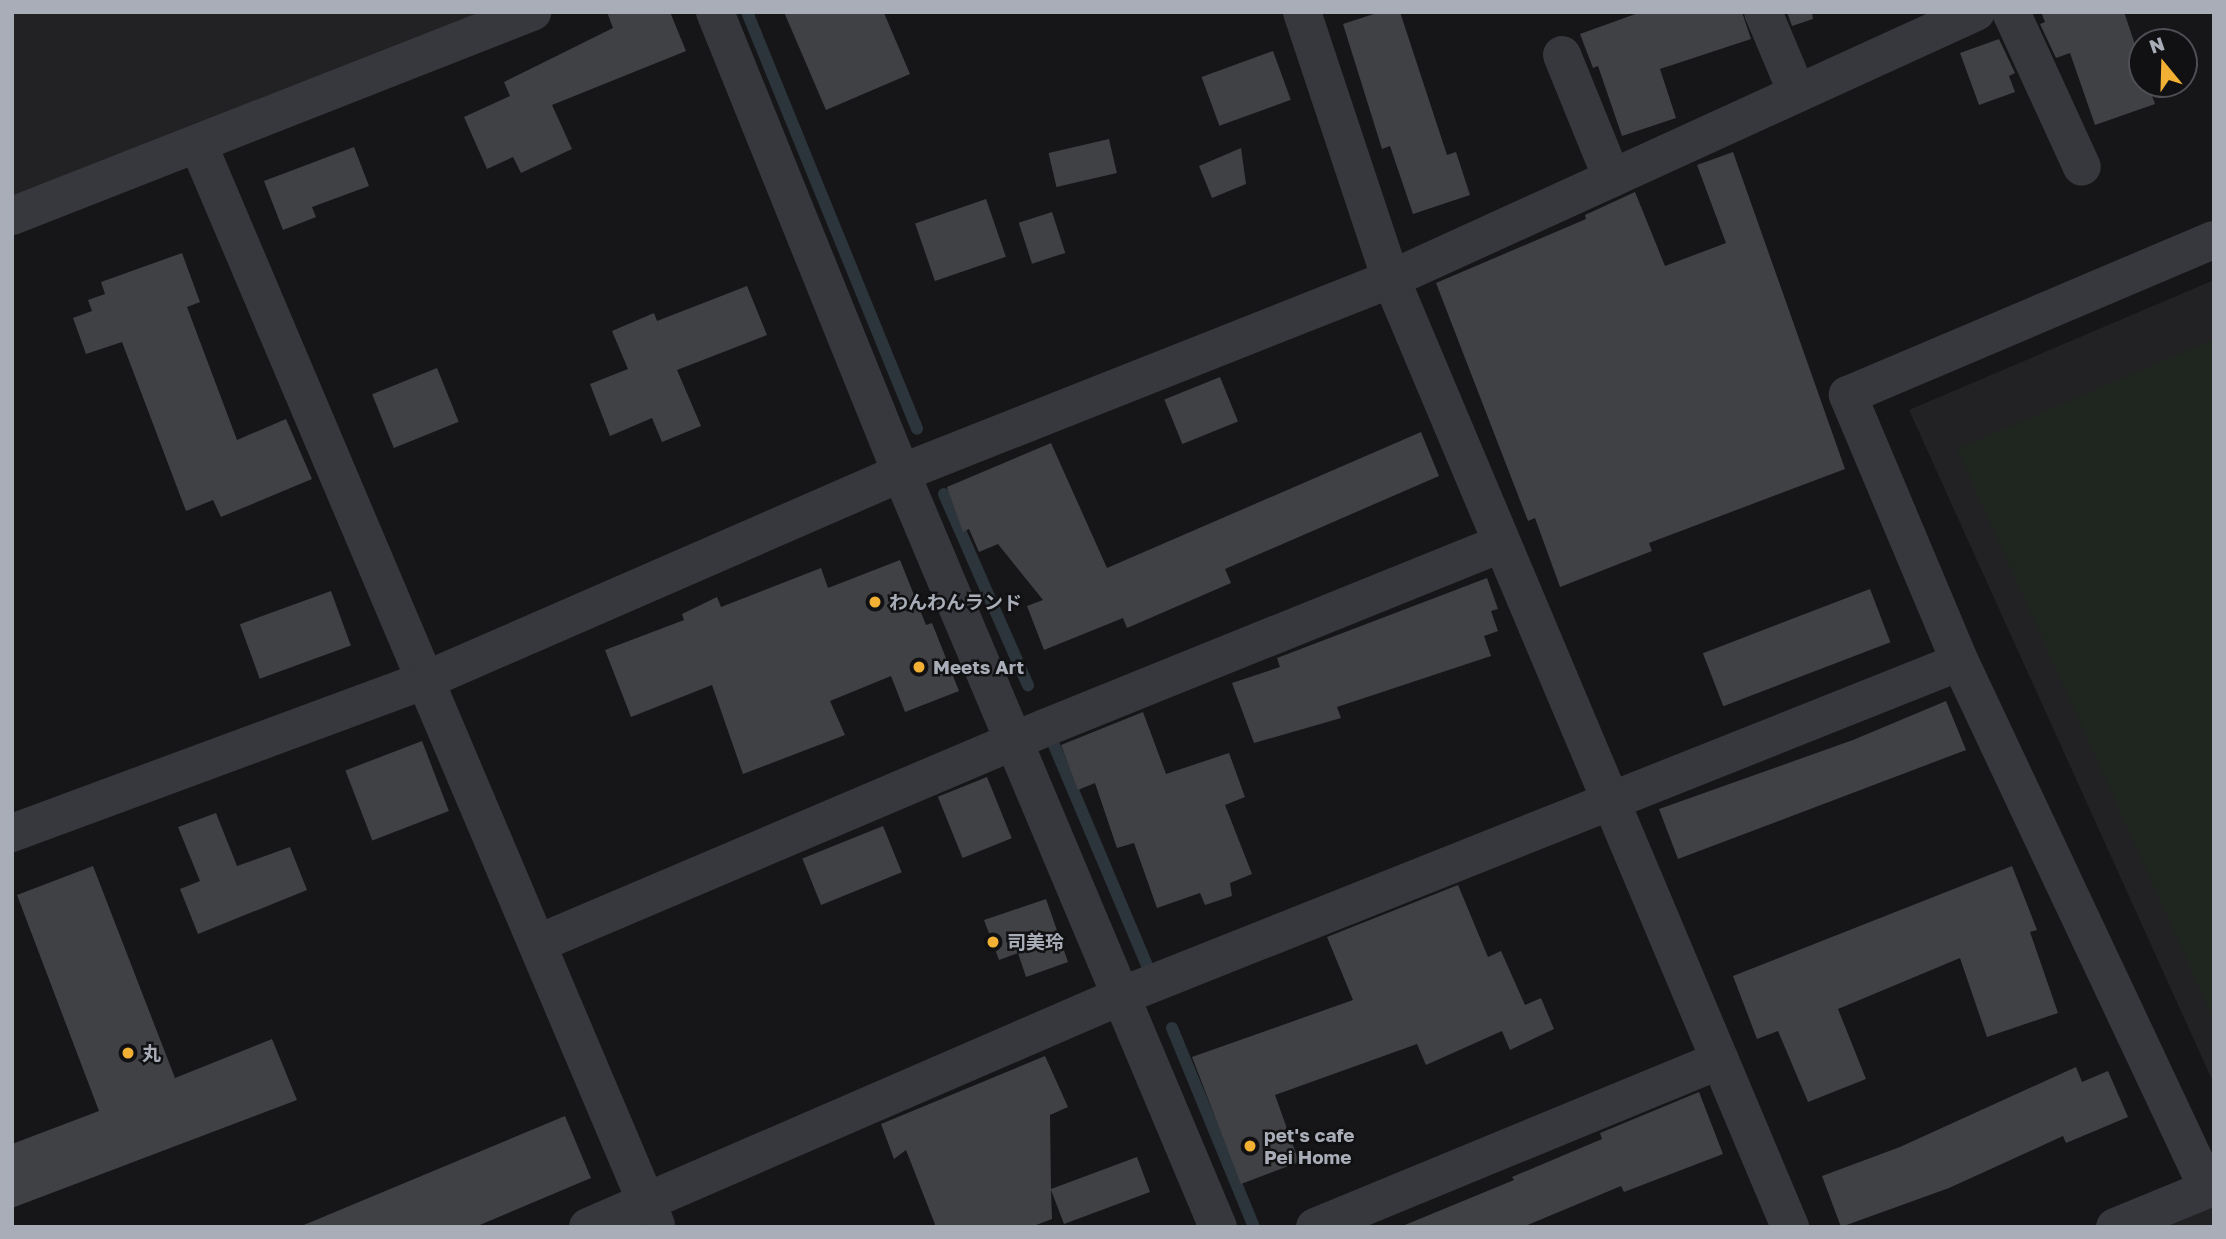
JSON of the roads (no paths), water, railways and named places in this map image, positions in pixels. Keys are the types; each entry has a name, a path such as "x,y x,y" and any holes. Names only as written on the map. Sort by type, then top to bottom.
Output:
{"street":[{"path":"12,216 532,12"},
{"path":"715,12 901,473 1017,741 1218,1227"},
{"path":"1302,12 1391,279 1790,1227"},
{"path":"1763,12 1797,93"},
{"path":"12,833 426,680 901,473 1391,279 1797,93 1938,20 1976,12"},
{"path":"2011,12 2082,167"},
{"path":"1562,55 1612,178"},
{"path":"198,144 651,1214"},
{"path":"2115,1227 2208,1189 1960,662 1848,395 2214,240"},
{"path":"538,943 1017,741 1501,544"},
{"path":"588,1227 651,1214 1122,996 1960,662"},
{"path":"1315,1227 1720,1060"}],"waterway":[{"path":"747,12 917,429"},
{"path":"944,494 1028,685"},
{"path":"1048,731 1150,972"},
{"path":"1172,1028 1254,1227"}],"place":[{"name":"わんわんランド","path":"875,602"},
{"name":"Meets Art","path":"919,667"},
{"name":"司美玲","path":"993,942"},
{"name":"丸","path":"128,1053"},
{"name":"pet's cafe Pei Home","path":"1250,1146"}]}
